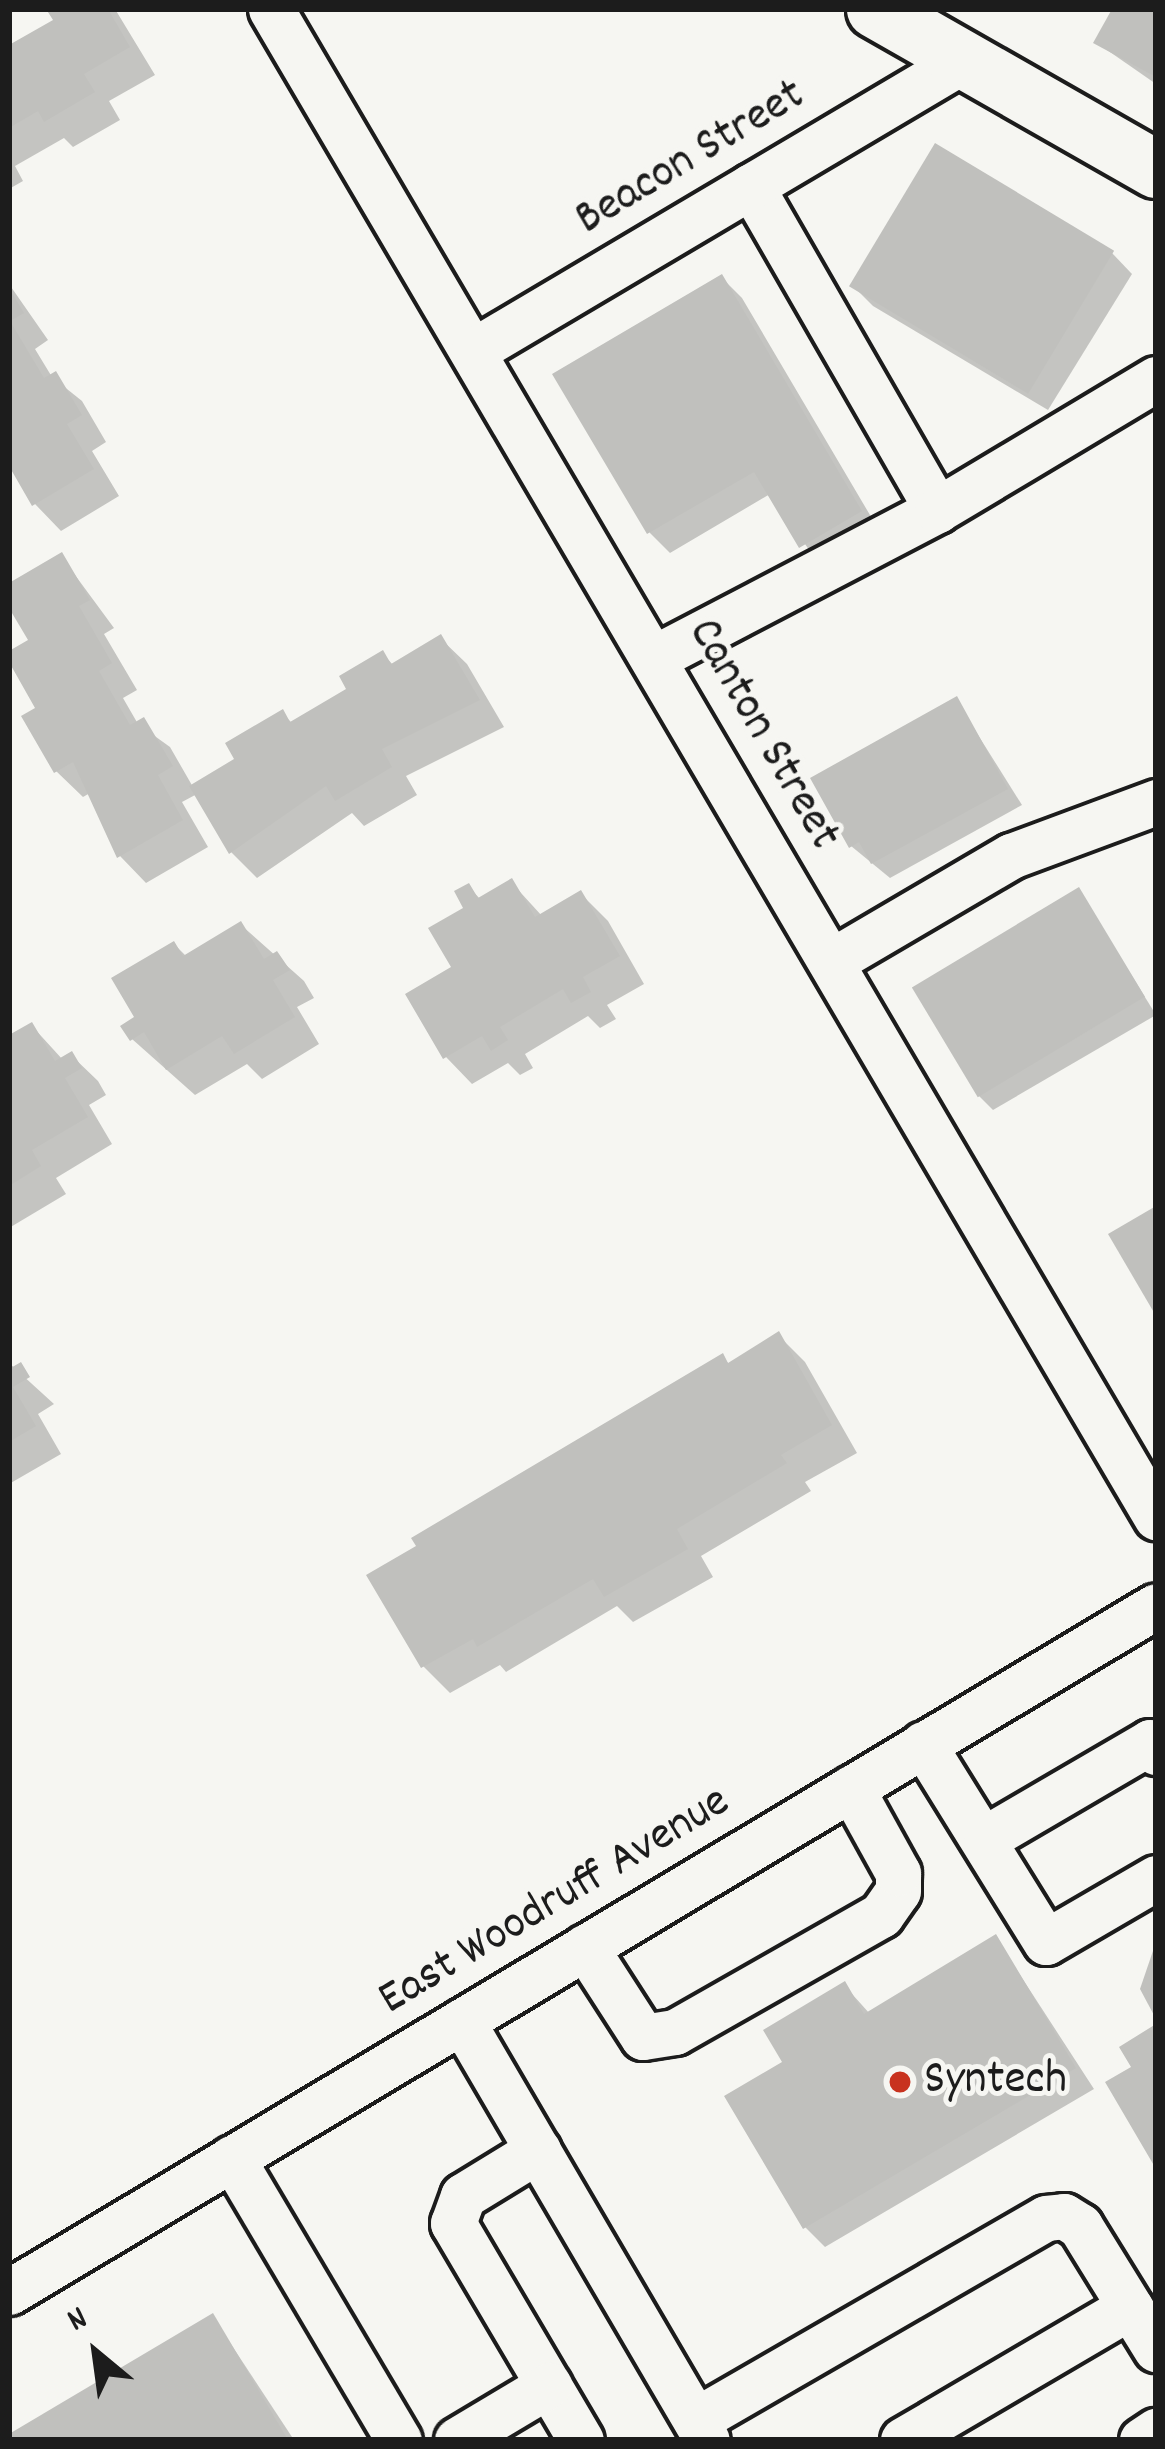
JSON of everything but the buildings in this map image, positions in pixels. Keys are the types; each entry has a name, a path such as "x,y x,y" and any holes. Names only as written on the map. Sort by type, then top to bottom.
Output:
{"main road":[{"path":"875,9 1156,169"}],"street":[{"name":"Canton Street","path":"271,9 1156,1517"},
{"name":"Beacon Street","path":"473,351 964,60"},
{"path":"751,186 937,510"},
{"path":"654,658 937,510 1156,379"},
{"path":"832,961 1011,856 1156,802"},
{"name":"East Woodruff Avenue","path":"9,2292 1156,1606"},
{"path":"986,1838 1150,1742 1156,1752"},
{"path":"923,1744 986,1838 1046,1942 1156,1878"},
{"path":"585,1947 643,2037 675,2032 881,1915 898,1891 898,1873 850,1788"},
{"path":"462,2020 702,2430 1046,2218 1080,2226 1156,2349"},
{"path":"538,2150 452,2210 581,2440"},
{"path":"232,2158 399,2440"},
{"path":"903,2440 1130,2307"},
{"path":"458,2440 549,2386"},
{"path":"1142,2440 1156,2432"}],"place":[{"name":"Syntech","path":"900,2082"}]}
